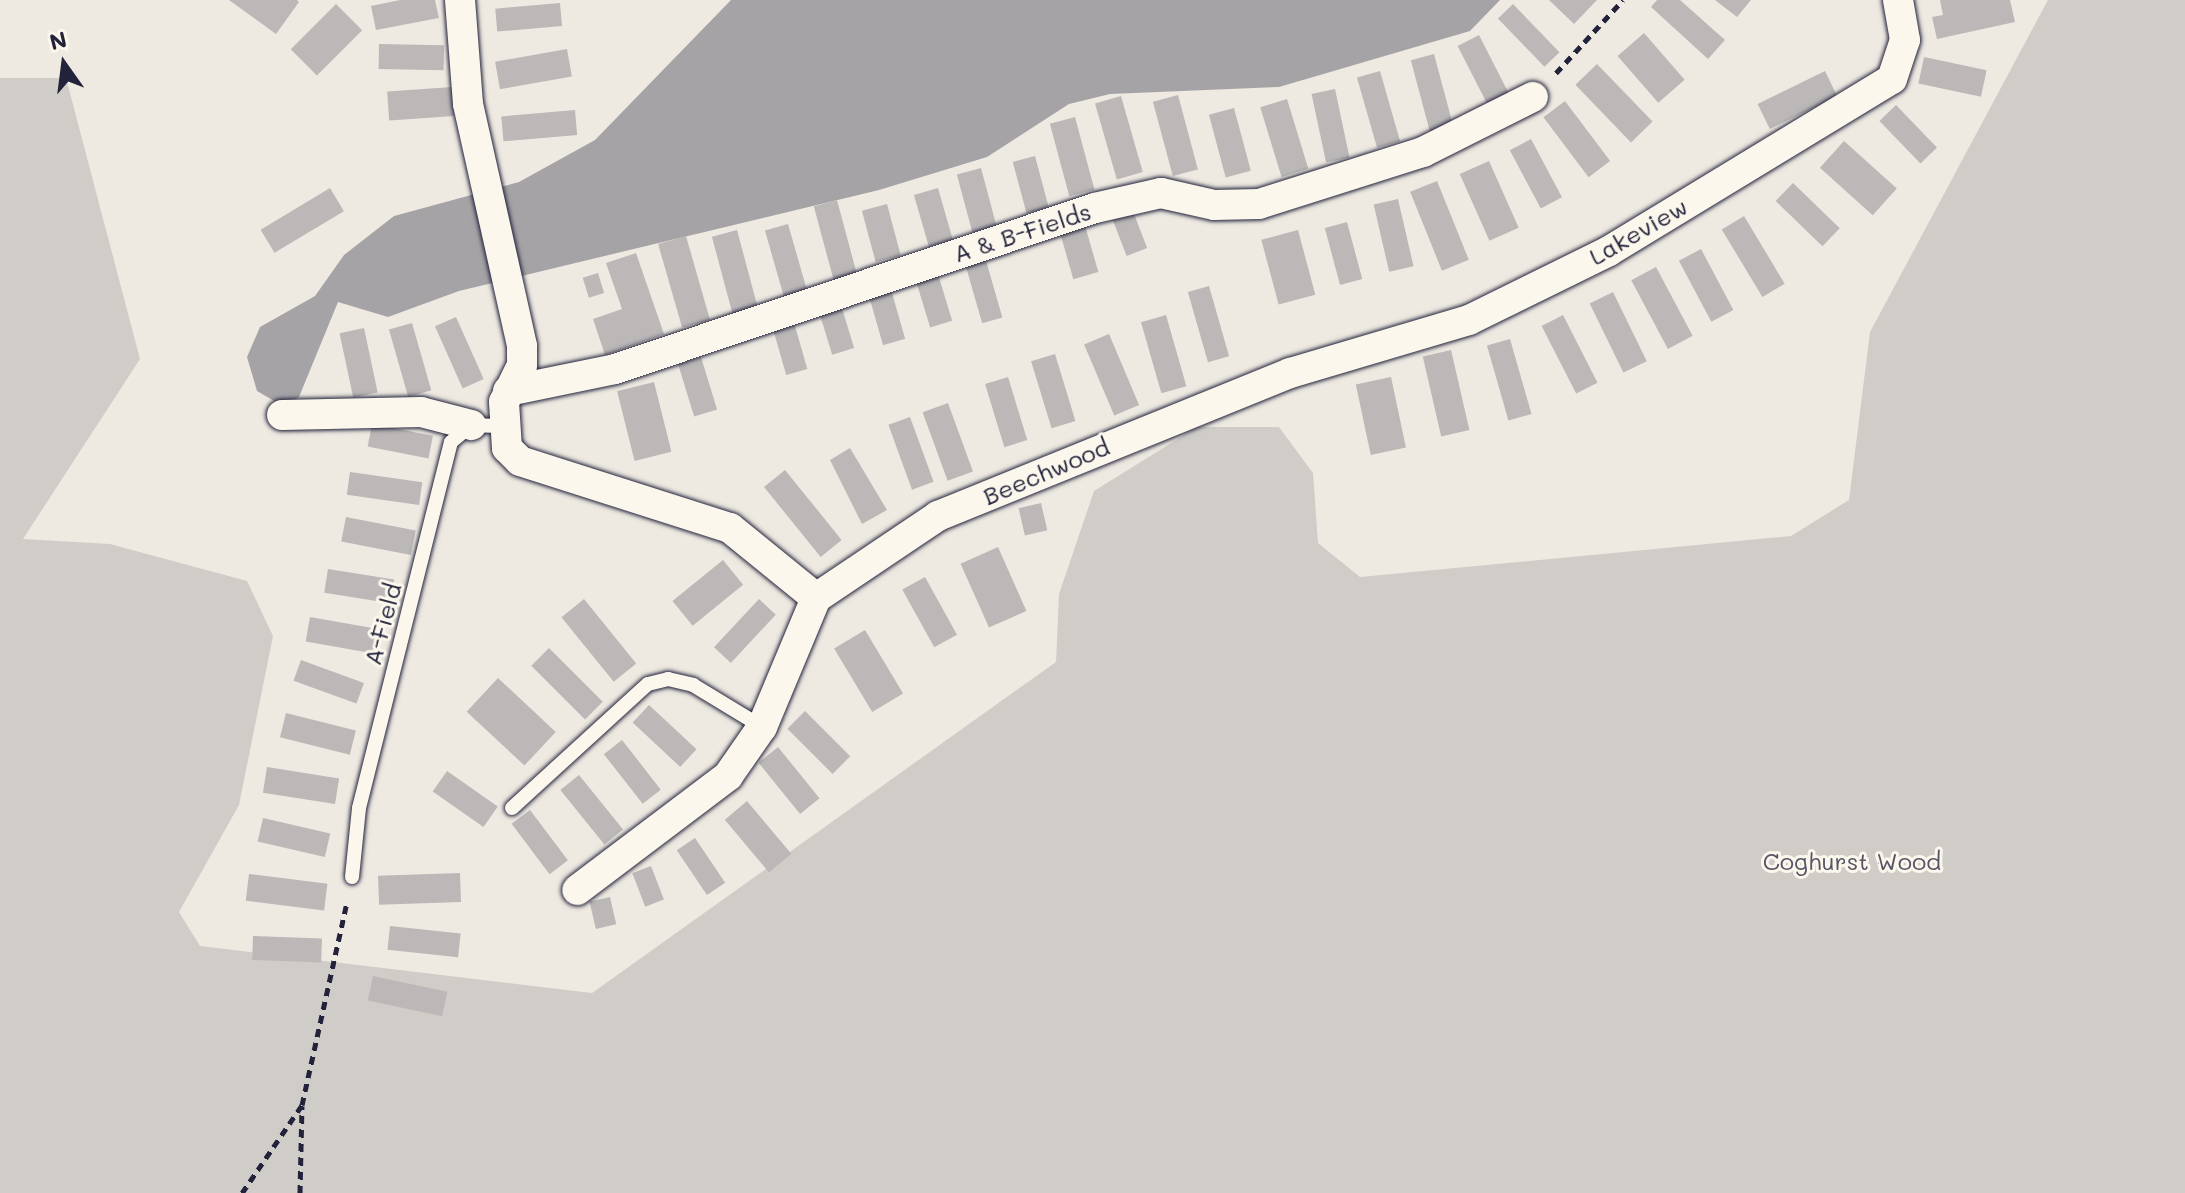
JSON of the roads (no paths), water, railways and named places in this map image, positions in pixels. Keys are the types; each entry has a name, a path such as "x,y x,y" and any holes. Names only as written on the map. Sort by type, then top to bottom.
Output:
{"street":[{"path":"460,0 468,104 484,169 507,301 522,365 508,391 504,426 507,448 520,461 730,528 816,598 762,727 728,776 577,890"},
{"name":"Lakeview","path":"1290,373 1483,313 1609,251 1892,79 1905,40 1898,0"},
{"name":"A & B-Fields","path":"508,391 615,369 1095,208 1161,193 1214,205 1259,204 1423,152 1533,97"},
{"name":"Beechwood","path":"816,598 938,516 1290,373"},
{"path":"282,415 421,412 471,425"}],"lane":[{"path":"471,425 504,426"},
{"name":"A-Field","path":"352,877 359,808 451,442 471,425"},
{"path":"512,808 648,684 693,685 762,727"}],"park label":[{"name":"Coghurst Wood","path":"1852,861"}]}
